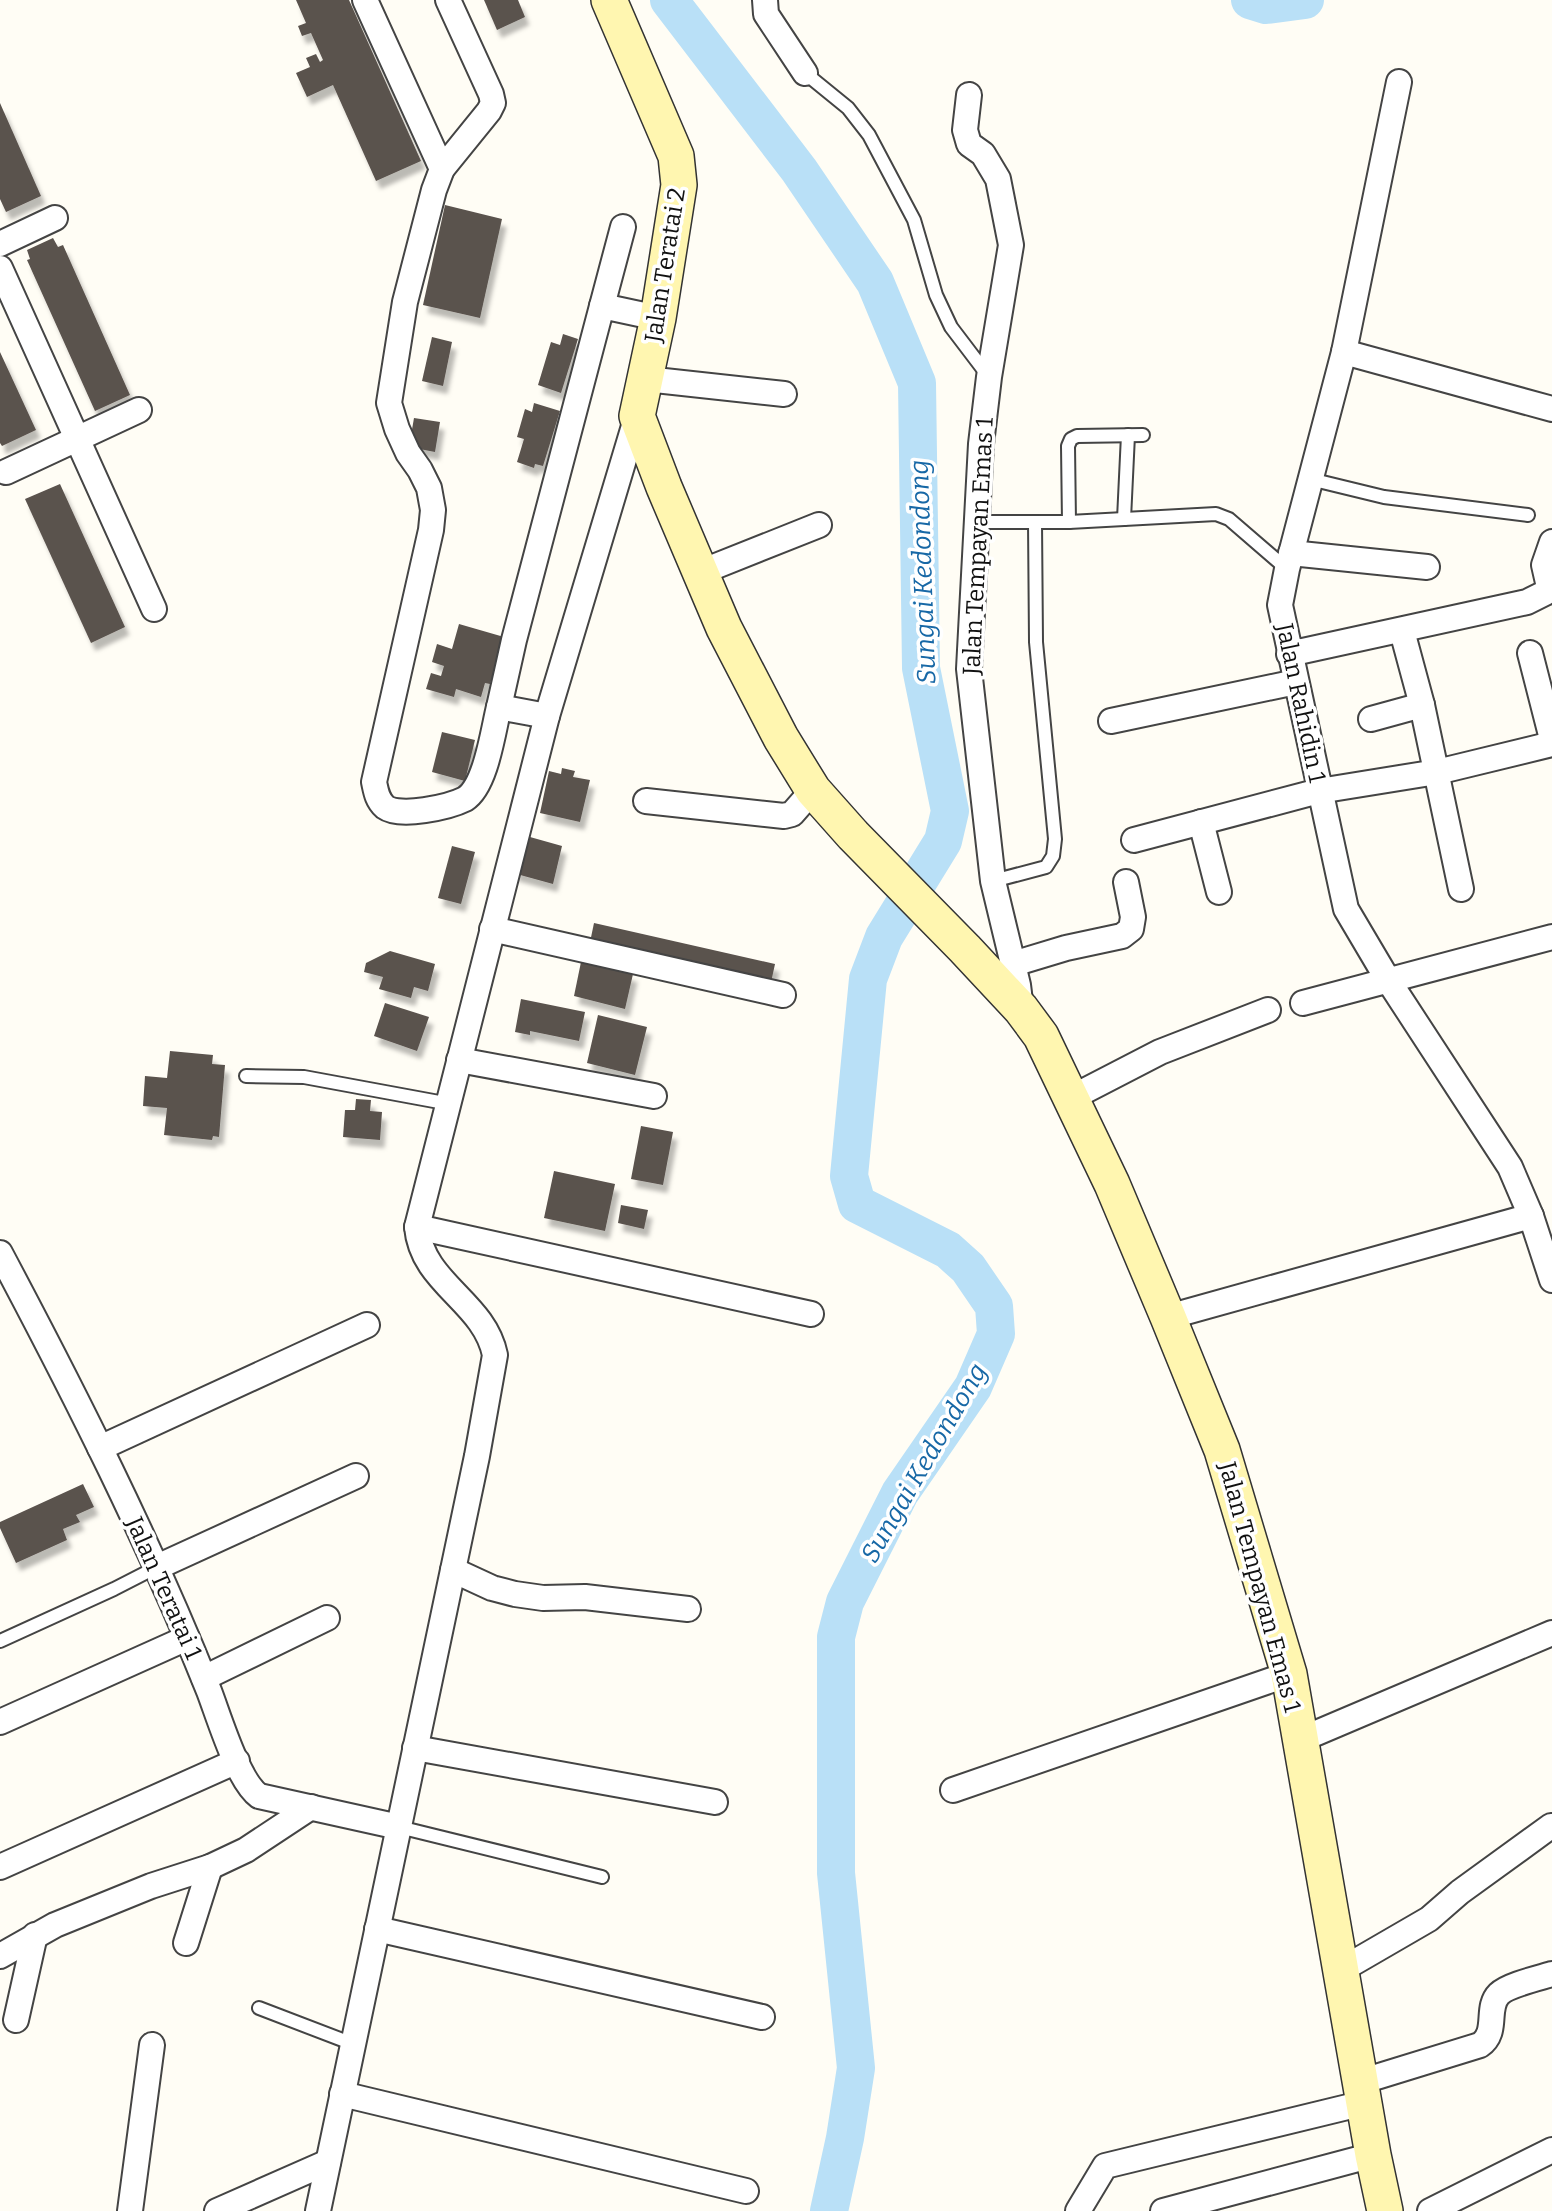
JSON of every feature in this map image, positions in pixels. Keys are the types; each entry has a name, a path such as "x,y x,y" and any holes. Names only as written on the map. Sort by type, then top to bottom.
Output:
{"street":[{"path":"365,0 442,169"},
{"path":"448,0 493,103 442,169 434,190 405,302 389,403 408,453 421,470 429,488 433,510 431,530 374,782 380,802 394,811 412,812 458,803 471,796 480,784 513,640 623,227"},
{"name":"Jalan Teratai 2","path":"609,0 668,136 679,170 679,185 658,318 637,416"},
{"path":"765,0 766,14 805,73"},
{"name":"Jalan Rahidin 1","path":"1399,82 1344,352 1280,605 1346,909 1388,980 1510,1167 1531,1216 1552,1280"},
{"name":"Jalan Tempayan Emas 1","path":"969,95 965,130 969,144 983,154 998,179 1011,245 981,444 969,669 993,881 1013,964 1031,1022 1112,1184 1222,1450 1289,1674 1385,2211"},
{"path":"0,244 55,218"},
{"path":"0,268 154,609"},
{"path":"602,306 658,318"},
{"path":"1344,352 1552,410"},
{"path":"646,379 784,394"},
{"path":"6,472 139,410"},
{"path":"637,416 724,628 781,738 813,790 1031,1022"},
{"path":"318,2211 477,1456 495,1355 485,1326 429,1265 418,1241 417,1227 547,716 637,416"},
{"path":"701,572 819,526"},
{"path":"1289,654 1527,602 1545,593 1549,587 1544,565 1552,542"},
{"path":"1289,561 1427,567"},
{"path":"1402,631 1422,705 1461,889"},
{"path":"1530,653 1552,738"},
{"path":"1111,721 1296,682"},
{"path":"1371,719 1422,705"},
{"path":"499,707 547,716"},
{"path":"1134,840 1320,791 1437,772 1552,744"},
{"path":"646,801 784,816 792,814 813,790"},
{"path":"1201,822 1219,892"},
{"path":"1013,964 1066,948 1122,936 1131,929 1133,917 1126,881"},
{"path":"492,929 783,995"},
{"path":"1303,1003 1552,937"},
{"path":"1071,1098 1160,1052 1268,1010"},
{"path":"459,1060 654,1096"},
{"path":"1168,1317 1531,1216"},
{"path":"417,1227 811,1314"},
{"name":"Jalan Teratai 1","path":"0,1253 100,1448 187,1638 251,1790 259,1796 399,1827"},
{"path":"100,1448 366,1325"},
{"path":"155,1568 356,1476"},
{"path":"453,1570 492,1588 515,1594 543,1598 585,1597 688,1609"},
{"path":"204,1678 327,1618"},
{"path":"1300,1740 1552,1633"},
{"path":"0,1722 187,1638"},
{"path":"953,1790 1289,1674"},
{"path":"415,1748 715,1802"},
{"path":"0,1867 237,1761"},
{"path":"0,1956 35,1935 151,1886 210,1867 246,1850 311,1807"},
{"path":"1341,1970 1429,1919 1460,1892 1551,1826"},
{"path":"186,1943 210,1867"},
{"path":"377,1929 762,2017"},
{"path":"16,2020 35,1935"},
{"path":"1078,2211 1105,2166 1362,2093 1480,2045 1487,2040 1491,2031 1497,1996 1504,1990 1552,1973"},
{"path":"130,2211 152,2045"},
{"path":"342,2094 746,2191"},
{"path":"1430,2211 1552,2150"},
{"path":"1163,2211 1373,2155"},
{"path":"217,2211 328,2162"}],"lane":[{"path":"805,73 848,108 869,135 914,220 936,295 951,327 989,377"},
{"path":"1124,519 1128,435"},
{"path":"1069,522 1070,439 1077,436 1143,435"},
{"path":"1310,479 1384,497 1528,514"},
{"path":"977,522 1069,522 1216,514 1229,519 1289,561"},
{"path":"993,881 1046,867 1054,856 1055,839 1036,642 1035,522"},
{"path":"246,1076 304,1077 450,1104"},
{"path":"0,1641 155,1568"},
{"path":"399,1827 602,1877"},
{"path":"259,2008 353,2044"}],"building":[{"path":"296,0 349,0 421,161 376,181 333,85 307,97 296,73 310,67 306,58 316,54 320,62 323,60 311,33 302,36 298,26 306,23"},
{"path":"484,0 518,0 525,17 497,30"},
{"path":"0,103 41,196 6,212 0,199"},
{"path":"445,205 502,219 480,318 423,305"},
{"path":"53,238 58,247 63,245 130,395 95,411 27,260 30,259 27,250"},
{"path":"563,334 578,339 561,393 538,385 551,342 560,345"},
{"path":"432,337 452,342 443,386 422,381"},
{"path":"0,352 36,430 2,446 0,443"},
{"path":"534,403 560,411 543,466 535,464 534,468 517,462 524,439 517,437 525,409 532,412"},
{"path":"414,418 440,422 435,452 409,447"},
{"path":"60,484 125,627 91,643 25,499"},
{"path":"459,624 504,637 490,684 485,683 481,697 456,689 454,697 426,689 431,673 441,676 444,666 432,662 437,644 452,649"},
{"path":"442,732 475,740 465,781 432,772"},
{"path":"562,768 575,771 573,777 590,780 580,822 540,813 549,771 561,774"},
{"path":"530,837 562,846 553,884 513,873 519,851 526,852"},
{"path":"452,846 475,852 461,904 438,898"},
{"path":"594,923 775,964 770,987 589,947"},
{"path":"390,951 435,964 428,991 414,987 411,998 379,989 383,977 364,972 366,963"},
{"path":"581,962 633,974 625,1009 574,996"},
{"path":"521,999 585,1012 579,1041 530,1031 530,1035 515,1032"},
{"path":"385,1003 429,1017 417,1051 374,1036"},
{"path":"598,1015 647,1027 635,1075 587,1063"},
{"path":"170,1051 213,1055 212,1064 225,1065 219,1137 213,1136 212,1140 164,1135 167,1108 143,1106 145,1076 167,1078"},
{"path":"356,1099 371,1100 370,1111 382,1112 380,1140 343,1137 345,1110 355,1110"},
{"path":"641,1126 673,1132 663,1185 631,1179"},
{"path":"554,1171 615,1184 605,1231 544,1218"},
{"path":"621,1205 648,1210 644,1229 618,1223"},
{"path":"83,1484 94,1507 76,1515 80,1522 63,1529 67,1540 16,1563 0,1528 0,1522"}],"waterway":[{"name":"Sungai Kedondong","path":"669,0 799,170 875,282 917,383 921,668 950,811 943,841 884,937 868,979 849,1176 857,1204 948,1250 968,1268 994,1306 996,1334 973,1387 900,1493 845,1602 836,1637 836,1873 856,2068 845,2138 829,2211"},
{"path":"1250,0 1266,5 1305,0"}]}
